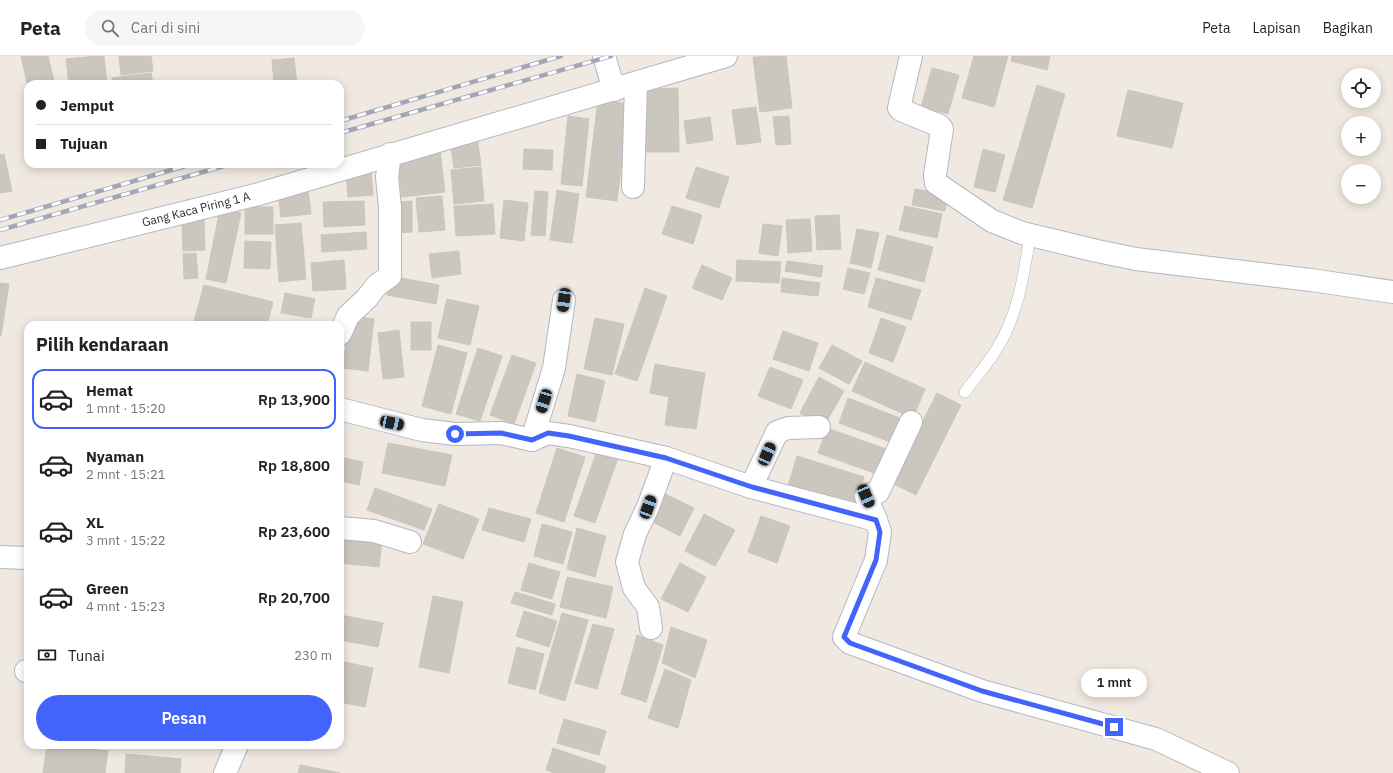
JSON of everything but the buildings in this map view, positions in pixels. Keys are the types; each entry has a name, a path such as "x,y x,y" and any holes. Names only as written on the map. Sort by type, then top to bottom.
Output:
{"street":[{"path":"604,56 614,90"},
{"name":"Gang Kaca Piring 1 A","path":"0,258 260,194 390,154 614,90 726,56"},
{"path":"911,56 899,108 940,126 942,129 935,175 937,185 992,220 1030,235 1136,259 1311,280 1393,292"},
{"path":"633,187 636,83"},
{"path":"344,325 348,316 367,298 377,285 390,276 390,207 387,177 390,154"},
{"path":"532,440 554,368 564,300"},
{"path":"344,410 422,430 455,434 501,433 532,440 548,433 569,436 666,458 752,487 876,520"},
{"path":"911,422 878,492 866,496 880,532 876,560 844,637 850,643 982,691 1156,739 1228,773"},
{"path":"752,487 777,432 788,428 819,427"},
{"path":"651,628 648,607 634,588 627,562 635,534 648,507 666,458"},
{"path":"344,528 374,531 410,542"},
{"path":"0,557 24,558"},
{"path":"225,773 235,749"}],"lane":[{"path":"965,392 996,350 1013,317 1023,280 1030,235"}],"railway":[{"path":"344,120 561,56"},
{"path":"344,132 611,56"},
{"path":"0,220 178,168"},
{"path":"0,230 217,168"}],"route":[{"path":"455,434 501,433 532,440 548,433 569,436 666,458 752,487 876,520 880,532 876,560 844,637 850,643 982,691 1114,727"}]}
